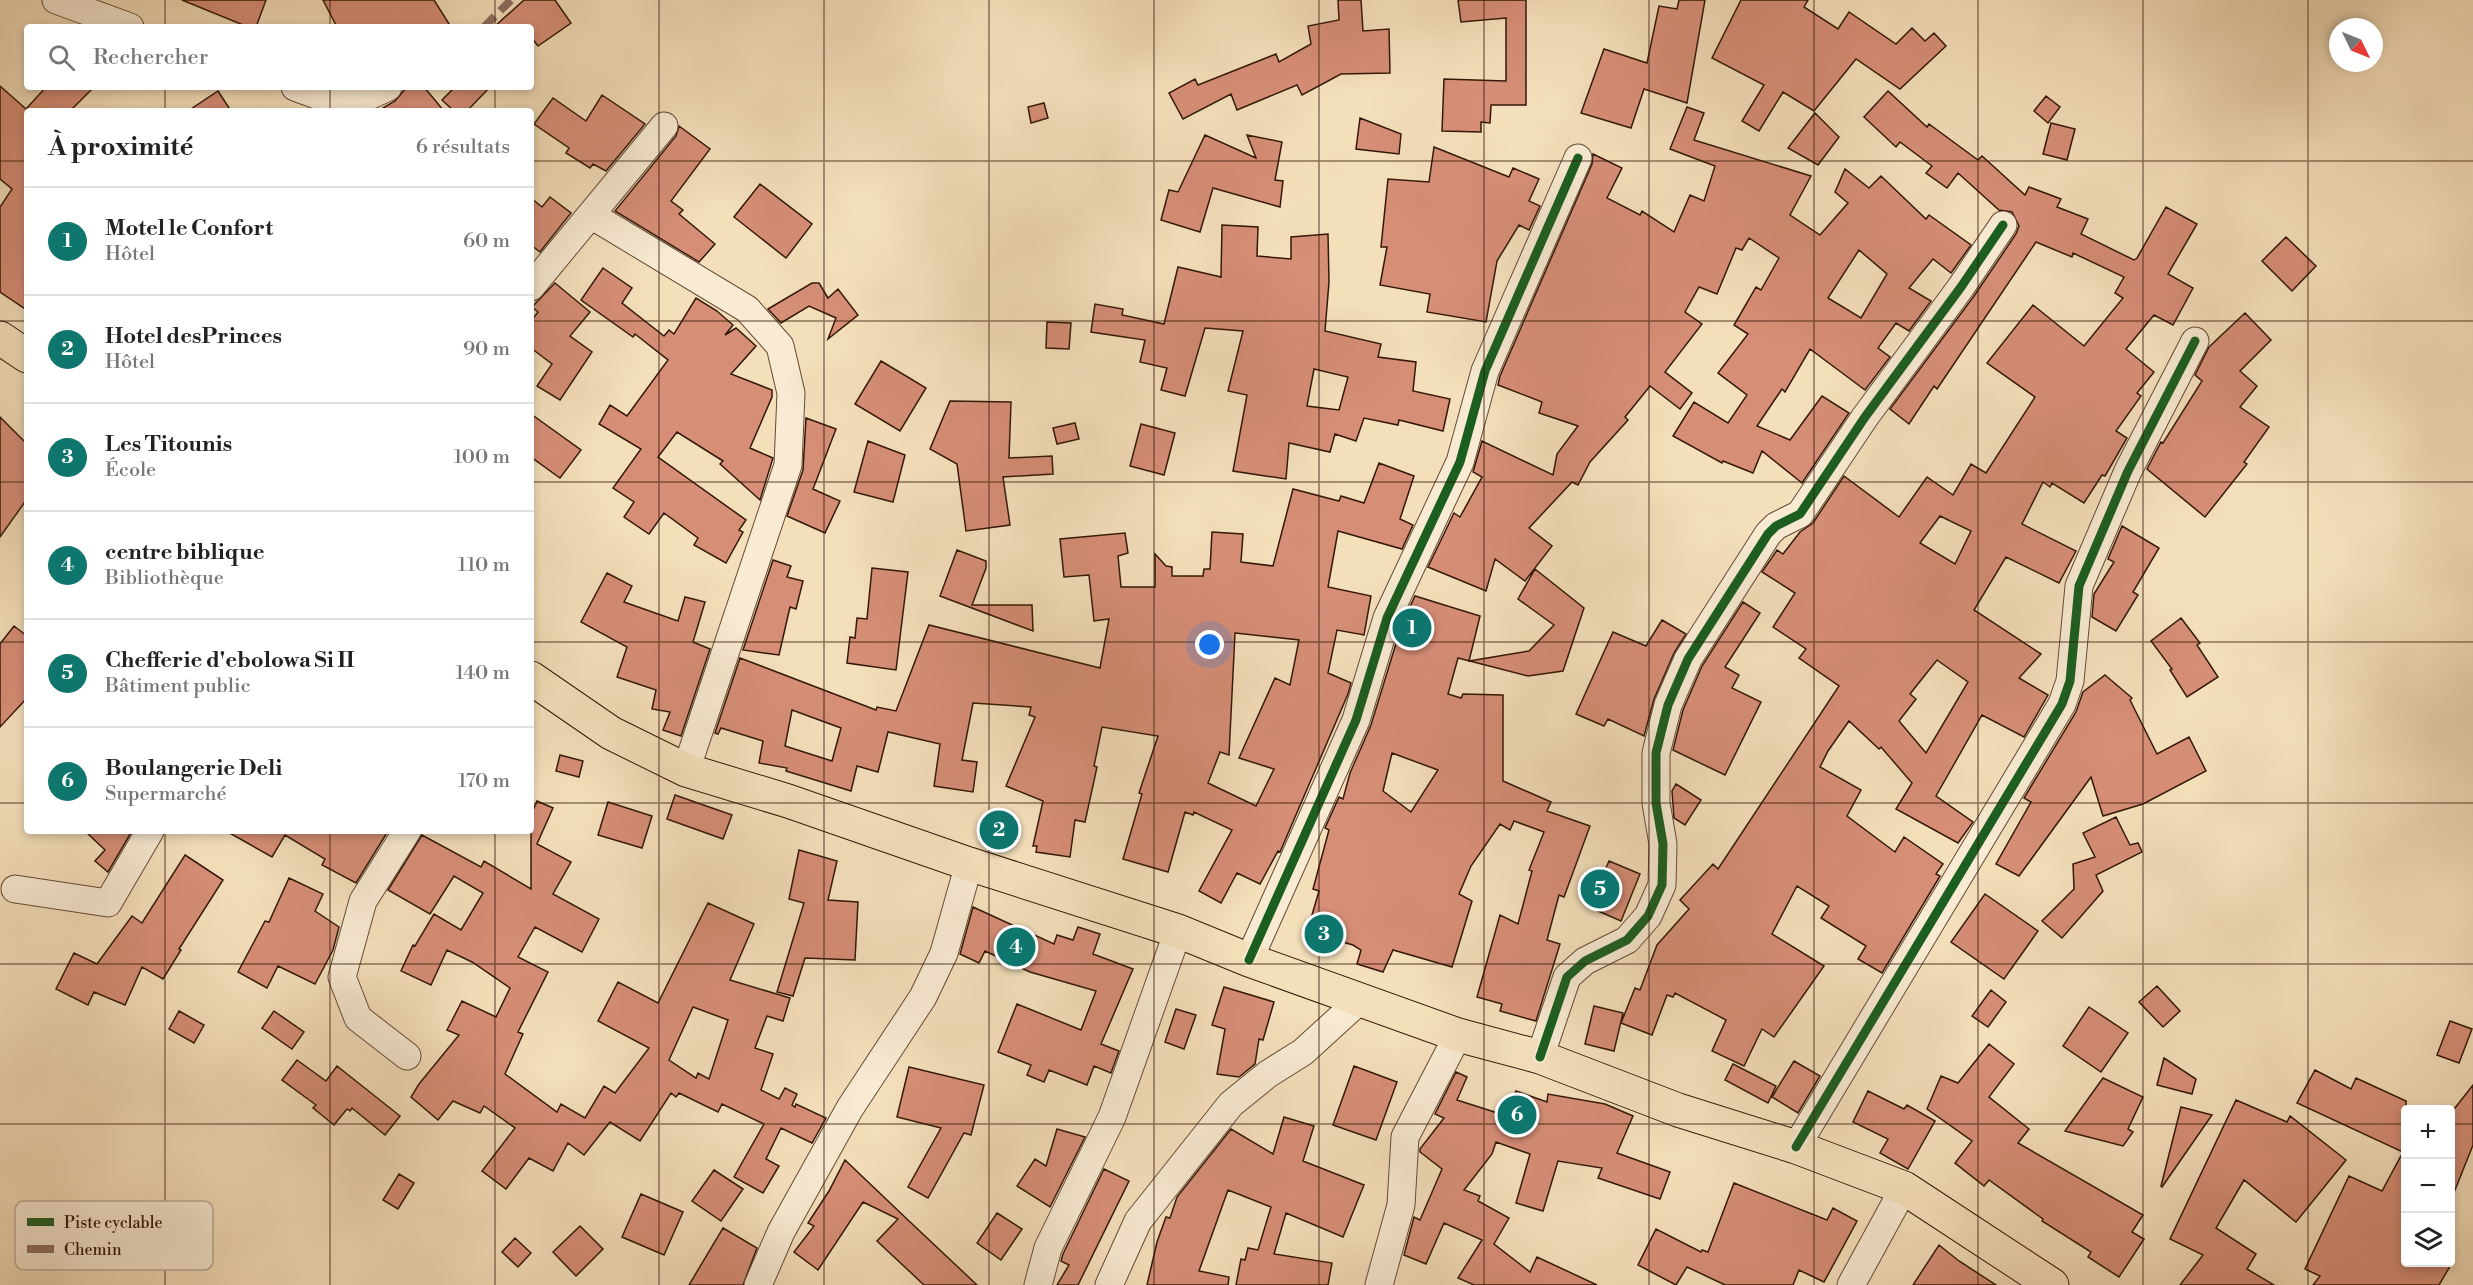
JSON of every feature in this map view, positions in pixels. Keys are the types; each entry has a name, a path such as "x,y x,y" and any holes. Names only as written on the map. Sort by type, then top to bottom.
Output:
{"highway":[{"path":"534,680 611,733 686,770 788,801 969,864 1178,931 1249,960 1458,1035 1540,1057 1678,1110 1796,1147 1904,1188 2052,1285"}],"street":[{"path":"56,0 122,24"},
{"path":"303,90 337,103 348,104 381,90"},
{"path":"534,283 664,126"},
{"path":"1249,960 1356,720 1386,618 1460,462 1485,371 1578,158"},
{"path":"591,215 747,309 780,346 791,393 788,465 686,770"},
{"path":"1540,1057 1567,977 1585,961 1627,940 1648,916 1662,885 1663,844 1656,803 1656,753 1668,705 1688,659 1768,534 1776,526 1800,514 1865,417 1961,287 2003,225"},
{"path":"1796,1147 2062,704 2070,681 2079,586 2128,471 2195,341"},
{"path":"15,889 108,903 148,834"},
{"path":"405,834 363,901 342,977 358,1018 407,1056"},
{"path":"758,1285 781,1232 850,1108 923,997 944,953 969,864"},
{"path":"1038,1285 1048,1248 1112,1117 1178,931"},
{"path":"1109,1285 1138,1221 1231,1104 1268,1074 1303,1052 1360,1000"},
{"path":"1378,1285 1401,1205 1405,1137 1458,1035"},
{"path":"1851,1285 1904,1188"}],"building":[{"path":"182,0 266,0 257,24 241,24"},
{"path":"323,0 434,0 449,24 335,24"},
{"path":"524,0 555,0 571,23 538,46 534,41 534,24 497,24"},
{"path":"1338,0 1361,0 1363,31 1389,29 1390,73 1341,74 1302,95 1297,85 1237,110 1231,94 1183,119 1169,93 1195,79 1198,85 1276,54 1279,62 1311,44 1308,26 1339,20"},
{"path":"1458,0 1526,0 1526,105 1491,105 1490,123 1481,122 1481,132 1442,131 1444,79 1506,81 1506,18 1461,22"},
{"path":"1679,0 1705,0 1687,103 1644,89 1631,128 1581,113 1604,49 1647,63 1659,6 1677,9"},
{"path":"1741,0 1808,0 1804,7 1838,29 1849,12 1896,44 1912,28 1925,41 1934,33 1946,46 1900,89 1856,59 1814,111 1783,92 1759,131 1742,121 1764,85 1712,58"},
{"path":"0,86 25,108 24,308 0,292 0,207 12,189 0,179"},
{"path":"43,90 91,90 73,108 27,108"},
{"path":"404,90 426,90 442,108 383,108 395,101"},
{"path":"452,90 487,90 470,108 451,108 442,100"},
{"path":"218,91 229,108 192,108"},
{"path":"1888,91 1927,127 1929,124 1978,160 1982,156 2025,195 2029,187 2061,199 2057,207 2088,219 2081,234 2134,260 2166,207 2197,224 2168,274 2193,288 2173,325 2154,315 2126,349 2154,372 2137,393 2141,396 2116,431 2127,438 2105,476 2102,475 2084,503 2052,483 2050,487 2043,482 2022,524 2076,551 2059,583 2006,557 1974,610 2041,654 2019,678 2048,695 2024,737 1982,715 1936,796 1973,822 1958,843 1896,809 1912,783 1881,747 1879,749 1849,721 1828,751 1820,767 1861,790 1847,816 1895,852 1904,837 1943,864 1936,874 1940,876 1882,973 1858,959 1866,946 1821,918 1829,906 1797,886 1772,934 1824,966 1774,1037 1762,1029 1744,1066 1712,1051 1726,1020 1675,993 1673,997 1667,995 1652,1035 1621,1023 1635,988 1640,990 1657,945 1689,909 1680,900 1713,864 1718,869 1839,686 1799,658 1806,649 1773,627 1795,593 1762,572 1777,550 1783,554 1800,532 1813,523 1844,476 1899,517 1927,477 1953,495 1971,464 1986,473 2035,397 1987,363 2033,305 2084,346 2123,298 2115,293 2124,277 2073,253 2072,257 2036,242 1937,389 1934,386 1909,424 1890,409 1974,296 2016,234 2019,226 2012,212 1999,210 1958,173 1947,188 1926,173 1932,166 1900,142 1896,147 1864,117","holes":["1940,516 1971,531 1955,564 1920,543","1937,660 1968,682 1926,753 1899,721 1916,699 1910,694"]},
{"path":"602,95 645,124 606,171 593,164 590,168 566,153 569,148 534,124 553,98 586,121"},
{"path":"2046,96 2060,107 2048,123 2034,111"},
{"path":"1044,103 1048,118 1031,123 1028,107"},
{"path":"1687,107 1704,113 1694,140 1811,176 1790,215 1820,235 1848,203 1835,192 1845,169 1869,188 1881,176 1926,219 1929,215 1971,245 1951,273 1933,259 1909,288 1931,301 1909,331 1896,323 1878,348 1890,357 1865,390 1810,349 1785,392 1782,389 1757,426 1790,440 1822,396 1849,413 1802,483 1762,451 1753,473 1723,461 1722,463 1673,436 1694,402 1728,423 1747,395 1718,373 1748,334 1734,325 1756,287 1761,290 1779,258 1749,238 1742,250 1736,248 1717,294 1699,287 1685,312 1702,324 1665,372 1692,393 1680,409 1650,386 1625,417 1628,420 1590,462 1578,485 1572,482 1529,528 1552,546 1525,581 1495,559 1486,591 1428,567 1454,513 1460,517 1482,477 1473,472 1482,441 1553,475 1557,454 1578,426 1539,413 1542,402 1498,385 1592,164 1593,154 1622,168 1607,198 1640,215 1642,211 1674,232 1690,195 1704,201 1715,166 1670,149","holes":["1859,250 1887,274 1861,318 1828,298"]},
{"path":"1815,113 1839,137 1818,165 1788,148"},
{"path":"1360,118 1401,134 1399,154 1356,149"},
{"path":"2051,123 2075,129 2067,160 2043,154"},
{"path":"679,126 710,149 671,201 683,210 679,214 715,244 699,262 615,211 676,136"},
{"path":"1205,135 1256,158 1247,135 1282,142 1275,180 1283,181 1280,207 1213,188 1200,232 1161,220 1169,190 1178,192"},
{"path":"1434,147 1509,177 1513,168 1539,179 1529,201 1540,206 1529,230 1519,225 1497,261 1486,322 1427,312 1430,294 1380,285 1387,247 1381,247 1388,179 1429,182"},
{"path":"760,184 812,224 786,258 734,217"},
{"path":"550,197 571,213 540,252 534,247 534,200 542,207"},
{"path":"1222,225 1258,227 1257,256 1291,259 1291,237 1328,234 1329,282 1325,331 1381,344 1378,357 1416,362 1413,391 1450,399 1443,431 1399,420 1398,425 1364,418 1356,441 1335,434 1330,452 1289,443 1286,479 1233,471 1247,395 1228,391 1243,331 1205,328 1185,396 1161,390 1167,368 1140,362 1145,340 1091,332 1095,304 1123,309 1122,315 1164,324 1178,267 1221,277","holes":["1314,369 1348,377 1339,410 1307,406"]},
{"path":"2286,237 2316,266 2292,291 2262,261"},
{"path":"603,268 632,288 622,303 664,336 669,330 674,334 696,298 717,311 733,325 725,335 736,328 756,346 731,374 772,390 772,397 750,448 773,458 760,500 720,464 723,461 677,432 658,457 746,520 739,530 743,532 726,563 694,545 698,538 664,513 649,534 624,517 634,502 613,488 641,449 599,424 610,405 627,416 668,360 635,334 633,337 581,300"},
{"path":"555,283 590,312 570,336 592,352 560,400 537,386 552,364 534,350 534,317 538,312 534,309 534,305"},
{"path":"812,283 819,283 828,298 838,289 858,315 828,339 836,318 809,306 781,323 768,309"},
{"path":"2245,313 2271,340 2240,371 2257,386 2240,407 2269,427 2244,462 2247,464 2205,517 2147,469 2161,442 2163,443 2202,381 2195,375 2209,347"},
{"path":"1047,322 1071,323 1069,349 1046,348"},
{"path":"881,361 926,388 900,431 855,404"},
{"path":"950,401 1011,402 1009,458 1052,456 1053,474 1003,477 1010,525 966,531 957,464 930,449"},
{"path":"534,416 581,450 560,478 534,459"},
{"path":"0,417 24,441 24,503 0,537"},
{"path":"806,418 836,429 813,489 840,501 825,533 787,516 803,470"},
{"path":"1075,423 1079,439 1057,444 1053,428"},
{"path":"1141,424 1175,433 1164,475 1130,466"},
{"path":"868,441 905,455 893,502 854,492"},
{"path":"1379,463 1414,476 1400,519 1413,525 1402,549 1338,531 1328,587 1371,596 1364,635 1337,630 1328,673 1351,683 1348,694 1280,852 1278,851 1260,884 1237,873 1221,903 1199,891 1232,830 1194,812 1193,815 1185,812 1168,872 1123,859 1142,794 1139,793 1158,736 1102,727 1094,766 1097,767 1085,822 1075,820 1070,857 1036,852 1037,846 1033,846 1043,801 1006,786 1035,717 1029,715 1031,707 973,703 962,760 977,762 973,792 934,786 940,744 888,732 878,772 857,766 851,791 786,771 787,768 759,763 763,741 721,728 718,734 715,733 740,658 876,710 877,707 896,711 929,625 1100,668 1109,619 1094,621 1089,575 1064,577 1060,539 1125,533 1128,553 1118,556 1121,587 1155,587 1155,554 1166,566 1172,567 1172,576 1203,576 1204,569 1210,569 1212,532 1243,534 1241,562 1273,566 1293,489 1339,501 1341,496 1364,503","holes":["1235,633 1299,640 1290,685 1275,678 1239,758 1274,769 1256,806 1208,783 1220,752 1229,755","792,710 841,728 832,761 785,746"]},
{"path":"2122,526 2159,548 2133,592 2138,595 2116,631 2092,617 2094,594 2114,562 2108,559"},
{"path":"957,550 986,561 986,568 972,605 1032,605 1033,631 940,596"},
{"path":"773,560 791,566 787,577 803,581 796,609 790,607 779,655 743,650"},
{"path":"872,568 908,572 896,670 847,663 850,637 855,638 857,618 867,619"},
{"path":"1535,569 1584,608 1563,671 1528,676 1469,661 1529,651 1554,625 1518,599"},
{"path":"607,573 632,586 624,602 678,621 685,597 705,602 693,642 710,649 681,736 663,730 670,712 652,709 656,690 617,677 627,647 581,622"},
{"path":"1415,596 1480,616 1469,661 1458,658 1448,694 1461,698 1463,694 1503,695 1503,781 1551,802 1547,811 1590,826 1564,897 1559,895 1547,940 1560,944 1536,1021 1500,1011 1502,1004 1477,997 1500,915 1518,924 1532,871 1529,870 1544,832 1514,821 1510,830 1500,824 1471,866 1459,894 1472,901 1452,967 1393,950 1383,972 1357,964 1361,950 1353,945 1307,932 1319,891 1313,889 1329,830 1325,828 1339,797 1343,799 1350,773 1371,725 1402,624","holes":["1392,753 1438,770 1411,812 1383,791"]},
{"path":"1743,602 1760,613 1725,667 1739,675 1732,688 1761,702 1725,775 1673,750 1683,710 1702,666"},
{"path":"2181,618 2200,643 2197,645 2218,677 2187,697 2170,670 2172,669 2151,641"},
{"path":"1662,620 1686,634 1674,653 1654,699 1644,736 1608,719 1604,726 1576,714 1613,632 1646,646"},
{"path":"14,626 24,634 24,701 0,727 0,644"},
{"path":"2105,675 2132,698 2130,700 2157,754 2189,737 2206,771 2143,804 2103,816 2091,777 2019,876 1996,864 2031,802 2024,798 2076,712 2083,692"},
{"path":"560,755 583,761 579,777 556,771"},
{"path":"1676,784 1701,800 1685,825 1674,818 1672,791"},
{"path":"675,795 732,815 723,839 667,819"},
{"path":"537,801 553,808 537,844 571,862 553,894 599,919 582,952 535,927 518,957 548,972 518,1032 523,1034 505,1074 557,1112 561,1104 585,1118 604,1086 615,1093 649,1048 598,1021 618,982 658,1003 708,903 754,924 730,980 790,998 783,1021 767,1016 755,1048 773,1054 761,1090 779,1099 785,1088 797,1094 792,1105 795,1107 796,1104 826,1118 812,1143 781,1128 766,1159 779,1166 763,1193 734,1177 764,1124 722,1104 718,1112 679,1093 676,1097 671,1093 640,1141 610,1122 584,1155 568,1143 553,1171 529,1158 506,1189 482,1171 515,1128 484,1106 480,1113 453,1101 438,1120 411,1097 459,1035 447,1030 462,1001 496,1017 510,988 472,962 447,950 431,985 401,971 413,945 415,946 434,914 461,930 483,893 454,876 430,914 388,890 422,835 481,867 484,861 531,889 531,834 534,834 534,808","holes":["693,1007 728,1020 709,1079 698,1073 696,1078 669,1060"]},
{"path":"608,802 652,816 642,848 598,835"},
{"path":"2116,817 2130,845 2138,843 2142,852 2096,875 2103,891 2062,938 2042,921 2074,889 2073,864 2095,857 2083,833"},
{"path":"88,834 130,834 108,872 95,861 105,850"},
{"path":"231,834 386,834 356,883 322,865 325,859 285,835 272,857"},
{"path":"799,850 837,861 828,900 858,902 855,960 805,958 793,996 777,992 804,903 789,899"},
{"path":"185,855 223,880 179,949 181,950 163,979 142,967 125,1005 94,992 88,1005 56,989 74,953 97,964 132,916 142,923"},
{"path":"1609,861 1640,874 1621,921 1589,907"},
{"path":"289,878 323,894 315,911 339,927 333,950 315,984 278,966 267,988 238,972 265,921 269,922"},
{"path":"1985,894 2038,931 2004,979 1951,942"},
{"path":"973,907 1054,944 1057,935 1073,940 1078,927 1100,934 1093,954 1133,969 1101,1044 1119,1051 1111,1073 1094,1066 1087,1085 1049,1070 1044,1082 1027,1075 1031,1065 998,1052 1017,1004 1081,1030 1096,991 1030,972 985,951 979,963 960,954"},
{"path":"2157,986 2180,1011 2163,1027 2139,1002"},
{"path":"1224,987 1274,1002 1263,1040 1259,1039 1255,1064 1239,1077 1217,1074 1225,1029 1212,1025"},
{"path":"1991,990 2006,1002 1988,1027 1972,1016"},
{"path":"1594,1006 1623,1013 1614,1051 1585,1044"},
{"path":"2089,1007 2128,1033 2101,1072 2063,1046"},
{"path":"1176,1009 1196,1015 1184,1049 1165,1042"},
{"path":"179,1011 204,1025 194,1043 169,1029"},
{"path":"274,1011 304,1032 292,1049 262,1028"},
{"path":"2450,1021 2472,1029 2459,1063 2437,1055"},
{"path":"1989,1044 2014,1064 1989,1097 2029,1129 2018,1143 2143,1215 2132,1232 2144,1239 2119,1277 2088,1257 2091,1252 2042,1221 2043,1219 1989,1180 1984,1186 1955,1163 1972,1141 1927,1109 1941,1076 1958,1083"},
{"path":"2164,1058 2196,1079 2192,1094 2157,1085"},
{"path":"297,1060 326,1081 337,1066 400,1116 385,1135 352,1108 350,1111 347,1109 334,1125 313,1108 316,1105 282,1080"},
{"path":"1794,1061 1820,1076 1798,1113 1772,1097"},
{"path":"1733,1064 1776,1086 1768,1103 1725,1080"},
{"path":"1354,1066 1397,1082 1376,1140 1333,1125"},
{"path":"909,1067 984,1085 971,1135 964,1133 928,1198 908,1187 941,1128 897,1117"},
{"path":"2315,1070 2351,1089 2356,1078 2406,1101 2406,1105 2401,1105 2401,1151 2297,1103"},
{"path":"1456,1072 1467,1077 1457,1100 1507,1116 1516,1091 1547,1102 1548,1094 1605,1104 1633,1116 1617,1153 1670,1172 1660,1199 1598,1178 1602,1168 1558,1161 1543,1211 1516,1203 1530,1154 1496,1142 1492,1154 1464,1190 1480,1196 1478,1201 1509,1218 1494,1244 1530,1272 1537,1257 1597,1285 1474,1285 1458,1278 1482,1240 1444,1223 1426,1264 1404,1255 1414,1217 1420,1220 1442,1169 1420,1152 1420,1149 1444,1118 1435,1114"},
{"path":"2103,1078 2143,1097 2128,1129 2133,1132 2123,1146 2065,1131"},
{"path":"2473,1085 2473,1145 2455,1190 2455,1159 2455,1108"},
{"path":"1868,1091 1904,1109 1907,1105 1935,1121 1908,1169 1880,1153 1888,1139 1853,1122"},
{"path":"2236,1100 2287,1122 2290,1116 2346,1160 2296,1222 2244,1180 2216,1228 2256,1254 2247,1269 2274,1285 2180,1285 2203,1255 2170,1239"},
{"path":"2181,1107 2212,1115 2162,1187 2161,1186"},
{"path":"1284,1117 1314,1126 1303,1161 1364,1185 1343,1237 1286,1213 1274,1254 1332,1263 1328,1285 1236,1285 1241,1259 1245,1260 1248,1248 1258,1250 1271,1207 1228,1190 1199,1271 1229,1277 1228,1285 1147,1285 1157,1242 1166,1217 1170,1218 1177,1197 1231,1129 1273,1154"},
{"path":"1057,1129 1085,1137 1050,1207 1017,1186 1035,1159 1046,1166"},
{"path":"2401,1156 2401,1267 2450,1267 2439,1285 2313,1285 2320,1276 2305,1269 2349,1176 2382,1191"},
{"path":"845,1160 977,1285 924,1285 877,1241 898,1219 863,1202 818,1270 794,1252 814,1226 808,1223 829,1191"},
{"path":"1104,1169 1129,1181 1078,1285 1057,1285 1069,1265 1061,1261 1063,1254"},
{"path":"714,1170 743,1189 721,1221 692,1201"},
{"path":"399,1174 414,1183 398,1209 383,1200"},
{"path":"1734,1183 1827,1220 1833,1208 1857,1221 1824,1282 1799,1270 1793,1285 1725,1285 1687,1267 1676,1285 1638,1265 1656,1229 1701,1252 1702,1250 1708,1252"},
{"path":"641,1194 683,1212 664,1255 622,1237"},
{"path":"997,1213 1022,1229 1001,1260 977,1243"},
{"path":"580,1226 603,1249 576,1276 553,1252"},
{"path":"723,1228 757,1248 743,1285 689,1285"},
{"path":"515,1238 531,1253 518,1267 502,1252"},
{"path":"1939,1245 1959,1261 1996,1285 1913,1285"}],"marked path":[{"path":"487,24 511,0"}],"cycle path":[{"path":"1249,960 1356,720 1387,618 1460,462 1485,371 1578,158"},
{"path":"1540,1057 1567,977 1585,961 1627,940 1648,916 1662,885 1663,844 1656,803 1656,753 1668,705 1688,659 1768,534 1776,526 1800,514 1865,417 1961,287 2003,225"},
{"path":"1796,1147 2062,704 2070,681 2079,586 2128,471 2195,341"}],"place":[{"name":"Motel le Confort","path":"1412,628"},
{"name":"Hotel desPrinces","path":"999,830"},
{"name":"Chefferie d'ebolowa Si II","path":"1600,889"},
{"name":"Les Titounis","path":"1324,934"},
{"name":"centre biblique","path":"1016,947"},
{"name":"Boulangerie Deli","path":"1517,1115"}]}
